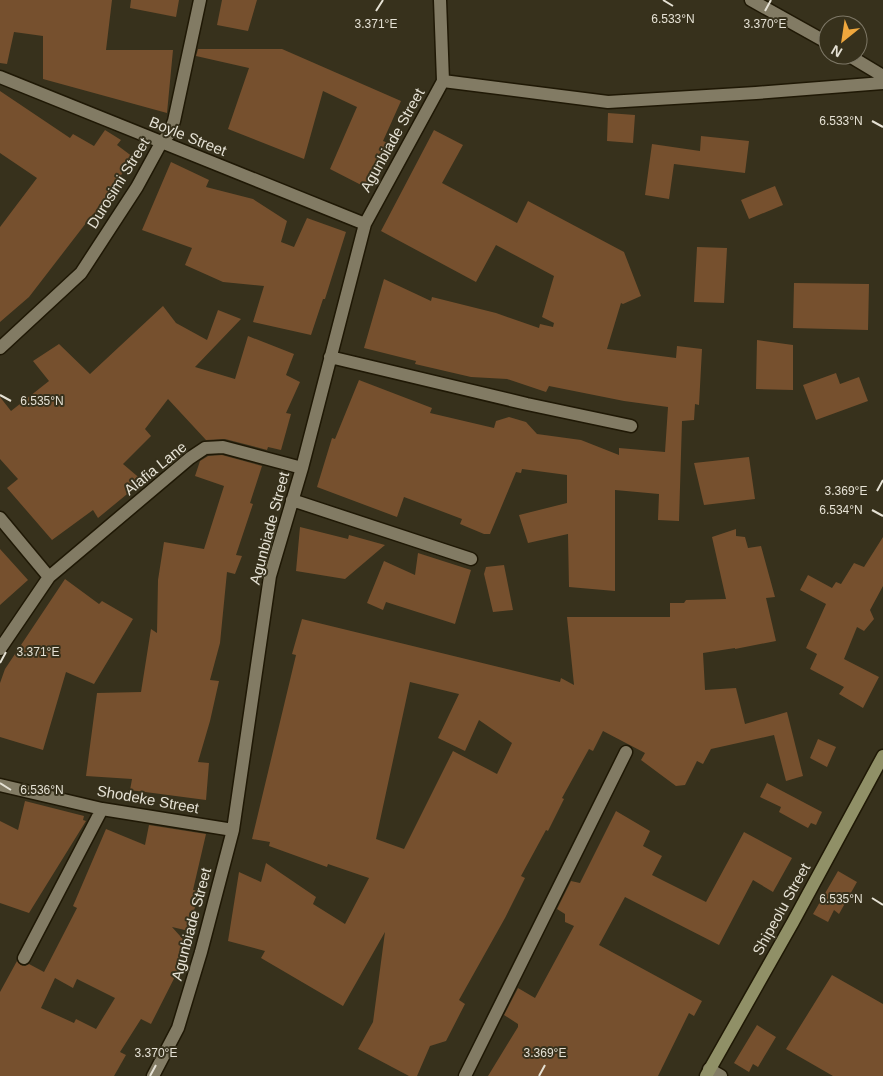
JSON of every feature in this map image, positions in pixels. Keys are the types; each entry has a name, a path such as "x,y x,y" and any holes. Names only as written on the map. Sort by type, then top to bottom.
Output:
{"street":[{"name":"Durosimi Street","path":"0,348 81,273 137,187 161,143 169,134 174,121 200,0"},
{"name":"Agunbiade Street","path":"153,1076 178,1028 201,952 233,830 270,576 302,468 366,224 443,81 440,0"},
{"path":"751,0 818,37"},
{"path":"865,65 883,76"},
{"name":"Boyle Street","path":"0,77 366,224"},
{"path":"443,81 608,102 883,83"},
{"path":"330,357 527,404 631,426"},
{"name":"Alafia Lane","path":"0,649 49,577 190,458 205,448 223,447 302,468"},
{"path":"292,500 470,559"},
{"path":"0,518 49,577"},
{"path":"465,1076 626,752"},
{"name":"Shipeolu Street","path":"707,1073 793,922 883,756"},
{"name":"Shodeke Street","path":"0,785 102,809 233,830"},
{"path":"24,958 102,809"},
{"path":"707,1073 721,1076"}],"building":[{"path":"0,0 112,0 106,50 173,50 167,113 43,79 43,36 14,32 7,64 0,63"},
{"path":"131,0 179,0 176,17 130,8"},
{"path":"222,0 257,0 248,31 217,25"},
{"path":"198,49 282,49 401,101 383,141 388,143 367,188 330,169 357,107 323,91 304,159 228,129 249,68 196,56"},
{"path":"0,91 70,138 73,134 94,146 105,130 121,140 117,145 133,157 95,215 93,214 29,297 0,322 0,227 37,178 0,153"},
{"path":"608,113 635,115 633,143 607,141"},
{"path":"434,130 463,145 442,183 517,223 528,201 624,252 641,296 623,304 621,303 607,349 676,358 677,346 702,349 699,405 695,404 694,420 682,421 679,521 658,520 659,494 615,490 615,591 569,587 568,534 528,543 519,515 567,503 567,475 522,469 521,473 516,472 490,534 484,534 460,524 462,519 404,497 397,517 317,487 332,438 335,439 359,380 432,408 430,413 494,428 496,421 509,417 526,422 537,434 581,440 619,455 619,448 665,452 668,407 624,401 549,386 546,392 507,379 471,377 415,364 416,361 364,348 384,279 431,301 432,297 496,313 539,328 540,324 553,327 554,323 542,317 554,276 496,245 476,282 381,231"},
{"path":"701,136 749,141 745,173 674,164 669,199 645,195 652,144 700,151"},
{"path":"171,162 209,180 206,187 253,199 287,221 281,242 294,247 307,218 346,232 325,299 323,299 311,335 253,322 264,286 223,282 185,265 192,248 142,230"},
{"path":"775,186 783,205 749,219 741,200"},
{"path":"697,247 727,248 724,303 694,302"},
{"path":"794,283 869,284 868,330 793,328"},
{"path":"163,306 176,323 207,340 218,310 241,319 195,367 235,379 248,336 294,354 286,375 300,382 286,413 291,414 281,450 268,447 267,450 225,439 206,440 168,399 145,429 151,436 123,464 143,481 98,518 93,510 52,540 7,488 18,479 0,459 0,397 11,411 49,381 33,361 59,344 90,374"},
{"path":"757,340 793,345 793,390 756,389"},
{"path":"836,373 840,384 859,377 868,401 816,420 803,385"},
{"path":"222,455 262,466 250,503 253,504 236,555 242,556 235,574 227,572 220,643 210,680 219,681 198,762 209,763 206,800 130,790 132,779 86,776 97,693 141,692 151,629 157,633 158,580 164,542 204,549 224,486 195,476 200,461 208,456"},
{"path":"749,457 755,499 704,505 694,463"},
{"path":"300,527 348,539 349,535 385,545 345,579 296,571"},
{"path":"736,529 736,536 745,537 748,548 761,546 775,597 766,598 776,641 703,653 705,690 736,688 745,724 787,712 803,776 786,781 774,735 711,749 703,764 697,761 685,785 676,786 641,760 645,753 603,731 593,751 589,749 562,798 564,799 548,831 546,830 521,876 525,878 505,918 459,1000 465,1004 446,1041 430,1046 417,1076 409,1076 358,1049 373,1022 385,932 343,1006 261,958 265,951 228,941 239,872 261,882 266,863 316,897 313,904 345,924 369,878 328,864 327,867 269,846 270,842 252,839 296,655 292,654 302,619 560,682 561,678 574,685 567,617 670,617 670,603 684,603 686,600 726,599 712,537","holes":["410,682 459,694 438,738 465,751 479,720 512,743 497,774 453,751 404,849 376,839"]},
{"path":"883,537 883,586 870,610 874,619 864,631 857,627 844,659 879,677 863,708 839,694 844,687 810,669 817,654 806,648 826,604 800,590 808,575 832,588 836,582 841,584 854,563 864,567"},
{"path":"0,549 28,580 0,605"},
{"path":"418,553 471,570 455,624 386,602 383,610 367,603 384,561 415,575"},
{"path":"504,565 513,610 493,612 484,574 486,567"},
{"path":"65,579 99,604 102,601 133,619 94,684 66,672 43,750 0,737 0,683 5,669"},
{"path":"818,739 836,747 827,767 810,758"},
{"path":"767,783 822,812 816,825 811,823 808,828 779,812 781,807 760,797"},
{"path":"25,801 84,816 83,820 86,821 29,913 0,903 0,821 18,830"},
{"path":"616,811 650,831 643,846 662,856 652,875 706,902 744,832 792,858 773,892 753,880 719,945 625,897 599,945 702,1001 694,1016 689,1013 658,1076 488,1076 518,1027 518,1024 504,1015 518,988 535,998 574,926 565,922 565,914 557,909 571,881 580,883"},
{"path":"149,825 206,834 193,890 199,891 189,931 172,927 190,947 151,1024 141,1019 120,1052 126,1055 114,1076 0,1076 0,992 17,961 21,965 29,964 44,972 77,908 73,906 106,829 145,845","holes":["55,978 73,988 77,979 115,998 96,1029 76,1019 74,1023 41,1008"]},
{"path":"838,871 857,882 839,914 834,910 828,922 813,914"},
{"path":"832,975 883,1004 883,1076 833,1076 786,1049"},
{"path":"757,1025 776,1037 758,1067 753,1064 749,1072 734,1063"}]}
